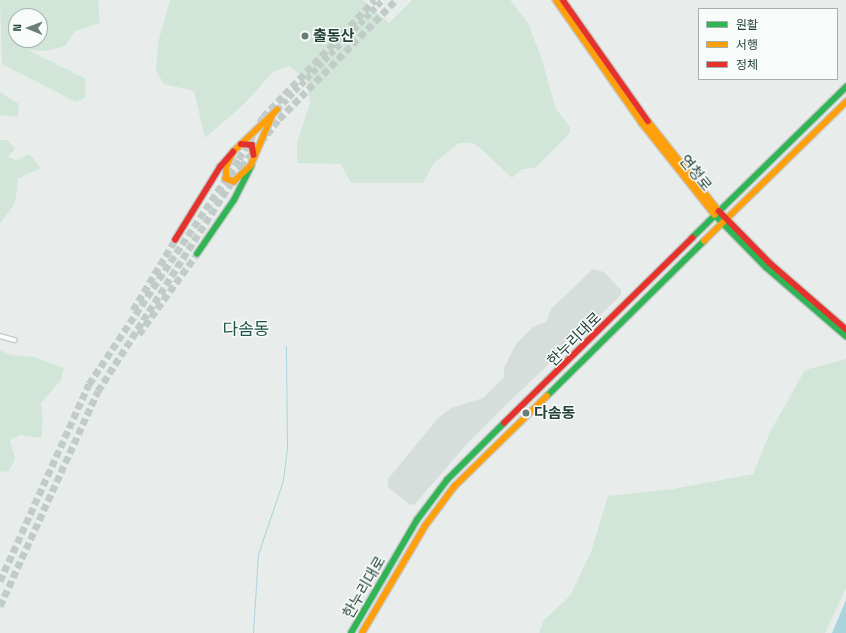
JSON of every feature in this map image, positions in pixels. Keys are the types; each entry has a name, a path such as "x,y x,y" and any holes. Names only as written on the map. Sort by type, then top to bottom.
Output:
{"main road":[{"name":"연청로","path":"556,0 642,123 717,213 793,291 846,336"},
{"name":"연청로","path":"562,0 647,120 717,213"},
{"name":"한누리대로","path":"351,633 417,520 447,480 846,87"},
{"name":"한누리대로","path":"362,633 425,526 454,487 724,220 846,102"},
{"path":"175,240 220,167 240,145 277,110"},
{"path":"197,254 234,200 251,166 253,157 273,115"},
{"path":"240,145 252,145 253,157"},
{"path":"233,152 226,167 226,179 234,182 251,166"},
{"name":"연청로","path":"746,243 796,288 846,329"}],"street":[{"path":"0,336 14,340"}],"shaded area":[{"path":"593,269 604,272 621,290 621,295 466,445 415,504 410,505 388,487 388,479 438,418 451,408 483,398 504,377 504,368 516,344 533,327 546,322 551,309"}],"green space":[{"path":"0,0 98,0 100,23 75,31 65,46 46,51 28,50 86,79 85,98 76,102 2,64"},
{"path":"170,0 363,0 389,23 412,0 510,0 528,23 541,57 556,109 570,127 570,133 535,168 522,169 512,178 473,143 459,143 434,163 423,183 351,183 341,164 297,163 297,143 310,103 307,82 290,66 274,71 245,103 205,138 194,91 164,84 156,71 158,43"},
{"path":"0,92 19,104 18,117 0,115"},
{"path":"0,140 8,140 15,149 8,157 16,160 30,154 40,168 18,179 15,203 0,224"},
{"path":"0,350 11,355 34,357 64,368 61,380 41,403 43,421 41,438 20,435 10,440 15,459 9,471 0,472"},
{"path":"846,359 846,588 825,633 539,633 544,620 570,596 591,552 608,496 673,489 753,474 770,432 805,370"}],"water":[{"path":"846,600 846,633 832,633"}],"waterway":[{"path":"253,633 258,554 283,480 287,447 286,346"}],"tunnel":[{"path":"0,581 89,384 239,159 263,117 375,0"},
{"path":"277,110 383,0"},
{"path":"0,606 98,391 241,167 279,119 396,0"},
{"path":"133,310 175,240"},
{"path":"139,334 197,254"}],"traffic: fast":[{"path":"692,238 846,87"},
{"path":"197,254 234,200 251,166"},
{"path":"715,215 766,267 846,336"},
{"path":"547,396 704,241"},
{"path":"351,633 417,520 447,480 504,423"}],"traffic: slow":[{"path":"556,0 642,123 715,215"},
{"path":"704,241 846,102"},
{"path":"273,115 251,166 234,182 226,179 226,167 233,152 277,110"},
{"path":"648,121 719,211"},
{"path":"362,633 425,526 454,487 547,396"}],"traffic: jam":[{"path":"563,0 648,121"},
{"path":"241,144 252,145 254,155"},
{"path":"175,240 220,167 233,152"},
{"path":"719,211 770,263 846,329"},
{"path":"504,423 692,238"}],"place":[{"name":"출동산","path":"305,36"},
{"name":"다솜동","path":"526,413"}],"district":[{"name":"다솜동","path":"246,330"}]}
